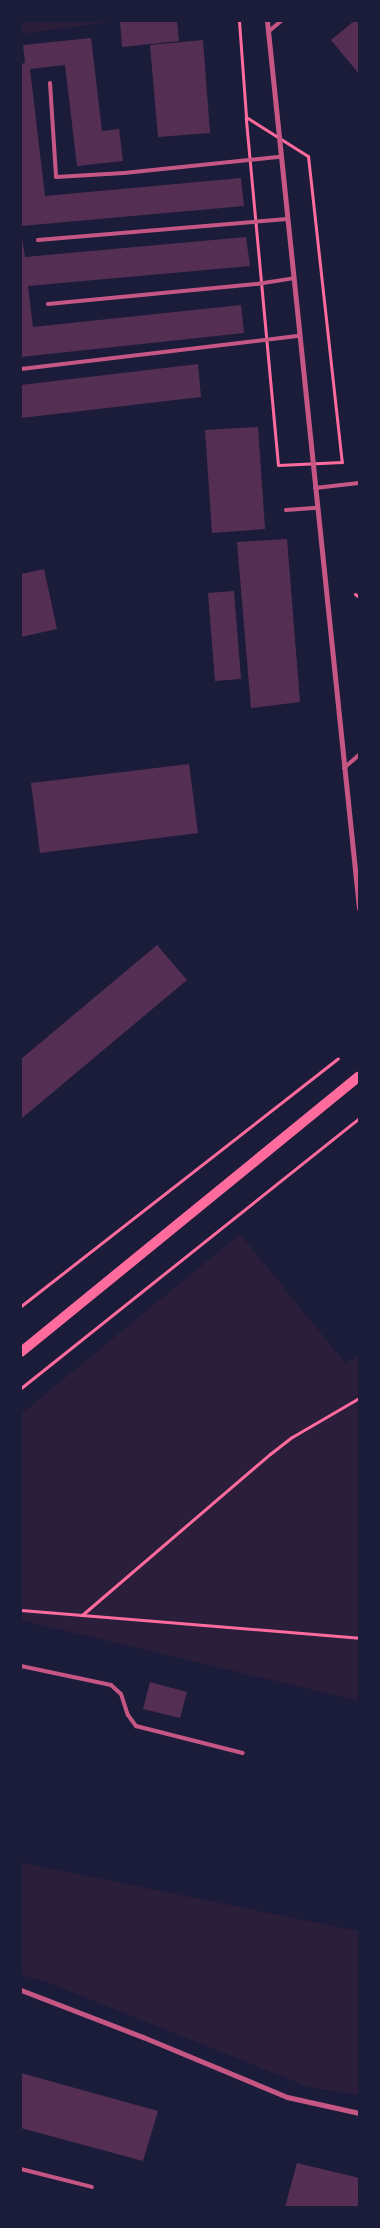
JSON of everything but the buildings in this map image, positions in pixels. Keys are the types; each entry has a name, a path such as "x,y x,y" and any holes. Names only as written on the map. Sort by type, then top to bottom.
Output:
{"main road":[{"path":"21,1352 359,1076"}],"street":[{"path":"267,21 359,908"},
{"path":"21,1990 143,2037 287,2097 359,2113"}],"lane":[{"path":"268,32 281,21"},
{"path":"50,83 56,178 280,157"},
{"path":"38,240 287,218"},
{"path":"48,304 257,284 293,278"},
{"path":"21,369 299,336"},
{"path":"314,488 359,483"},
{"path":"286,510 317,508"},
{"path":"344,768 359,755"},
{"path":"21,1666 111,1685 121,1694 128,1715 136,1726 243,1753"},
{"path":"21,2169 92,2187"}],"path":[{"path":"239,21 246,117"},
{"path":"278,136 308,156 342,462 312,463"},
{"path":"355,594 359,597"},
{"path":"21,1306 338,1058"},
{"path":"21,1388 359,1118"},
{"path":"82,1615 270,1454 292,1437 359,1398"},
{"path":"21,1610 359,1638"}],"shaded area":[{"path":"21,21 109,21 109,22 21,34"},
{"path":"240,1234 346,1364 359,1354 359,1701 21,1620 21,1414"},
{"path":"21,1863 359,1931 359,2095 308,2087 47,1982 21,1975"}]}
